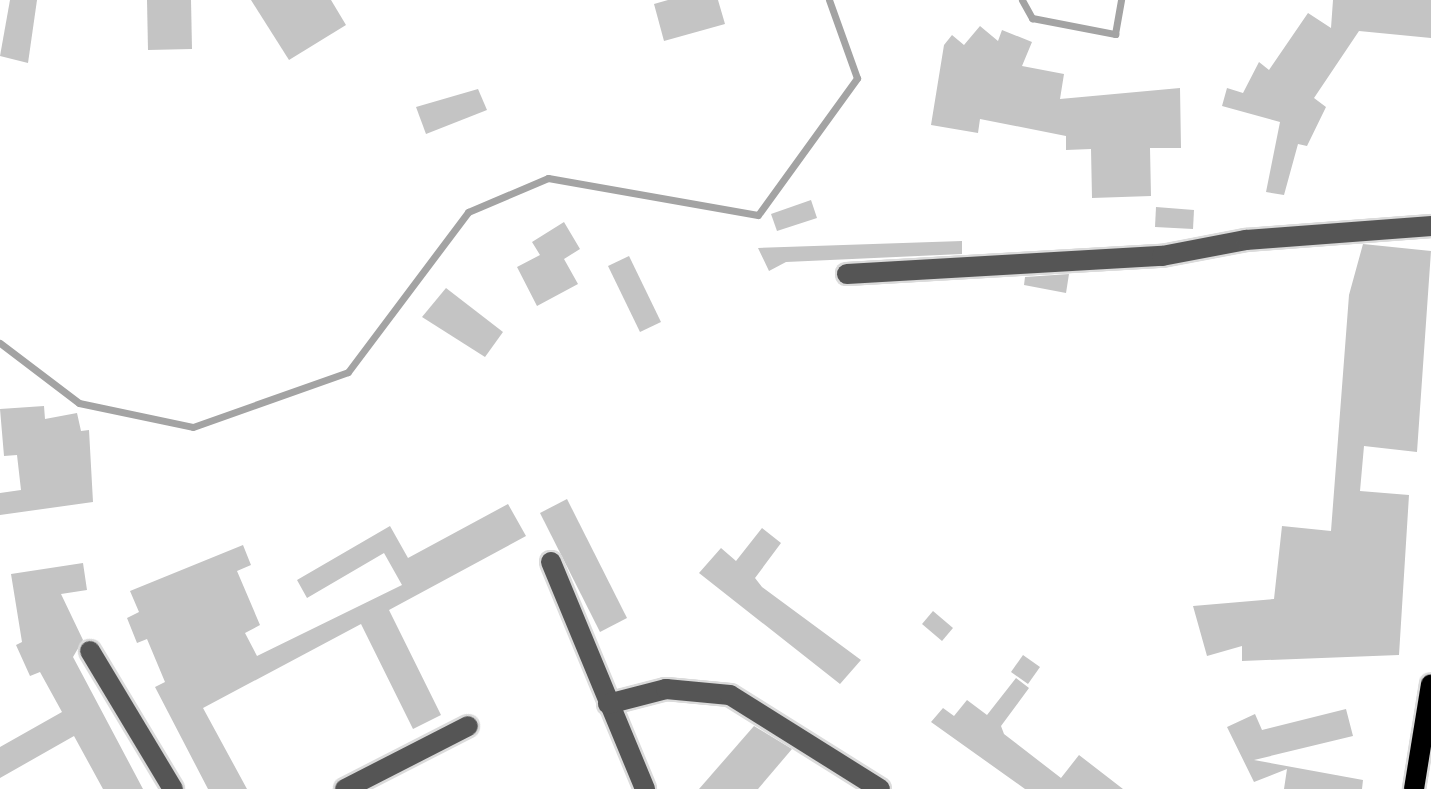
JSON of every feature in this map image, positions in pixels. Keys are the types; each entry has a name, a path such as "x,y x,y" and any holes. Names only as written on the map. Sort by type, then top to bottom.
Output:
{"main road":[{"path":"1414,789 1431,684"}],"street":[{"path":"847,274 1162,256 1246,240 1431,226"},
{"path":"551,562 645,789"},
{"path":"90,651 173,789"},
{"path":"608,704 666,689 730,695 880,789"},
{"path":"345,789 468,726"}],"building":[{"path":"10,0 37,0 28,63 0,56"},
{"path":"147,0 191,0 192,49 148,50"},
{"path":"251,0 331,0 346,25 289,60"},
{"path":"668,0 718,0 725,24 664,41 654,4"},
{"path":"1333,0 1431,0 1431,38 1359,31 1314,98 1326,107 1307,146 1298,144 1284,195 1266,192 1280,122 1222,106 1227,88 1243,93 1259,62 1269,70 1308,13 1331,28"},
{"path":"980,26 998,41 1002,30 1032,42 1022,66 1064,74 1060,99 1180,88 1181,148 1150,148 1151,196 1092,198 1091,149 1066,150 1066,136 980,119 978,133 931,125 944,45 952,35 964,45"},
{"path":"478,89 487,110 426,134 416,107"},
{"path":"811,200 817,218 777,231 771,214"},
{"path":"1156,207 1194,210 1193,229 1155,227"},
{"path":"564,222 580,249 564,259 578,284 537,306 517,267 540,255 532,242"},
{"path":"962,241 962,254 786,262 769,271 758,248"},
{"path":"1363,244 1431,251 1417,452 1364,446 1360,491 1409,495 1399,655 1242,661 1242,646 1207,656 1193,606 1274,599 1282,526 1331,531 1349,295"},
{"path":"629,256 661,322 640,332 608,266"},
{"path":"1069,274 1066,293 1024,285 1025,277"},
{"path":"446,288 503,332 485,357 422,317"},
{"path":"44,406 45,419 77,413 81,431 89,430 93,502 0,515 0,493 21,490 17,455 4,456 0,409"},
{"path":"567,499 627,618 600,632 540,513"},
{"path":"508,504 526,536 389,610 441,715 413,729 361,624 203,708 247,789 208,789 155,687 165,682 147,639 137,643 127,618 139,612 130,591 243,545 251,565 237,571 260,625 245,633 257,656 402,585 384,553 307,598 297,580 390,526 408,558"},
{"path":"762,528 781,543 755,578 762,587 861,660 840,684 699,573 721,548 736,561"},
{"path":"83,563 87,590 61,594 83,640 73,657 143,789 103,789 74,736 0,778 0,747 62,712 40,672 30,676 16,645 22,642 11,574"},
{"path":"933,611 953,628 942,641 922,624"},
{"path":"1023,655 1040,667 1028,684 1011,672"},
{"path":"1016,678 1029,688 1001,726 1004,734 1061,778 1079,755 1123,789 1025,789 931,722 943,708 954,716 967,700 987,715"},
{"path":"1346,709 1353,736 1254,760 1363,780 1362,789 1284,789 1287,769 1254,782 1227,727 1255,714 1262,730"},
{"path":"754,726 792,749 758,789 699,789"}],"waterway":[{"path":"0,343 79,403 193,427 348,372 468,212 548,178 758,215 857,78 829,0"},
{"path":"1022,0 1032,18 1115,34 1121,0"}]}
